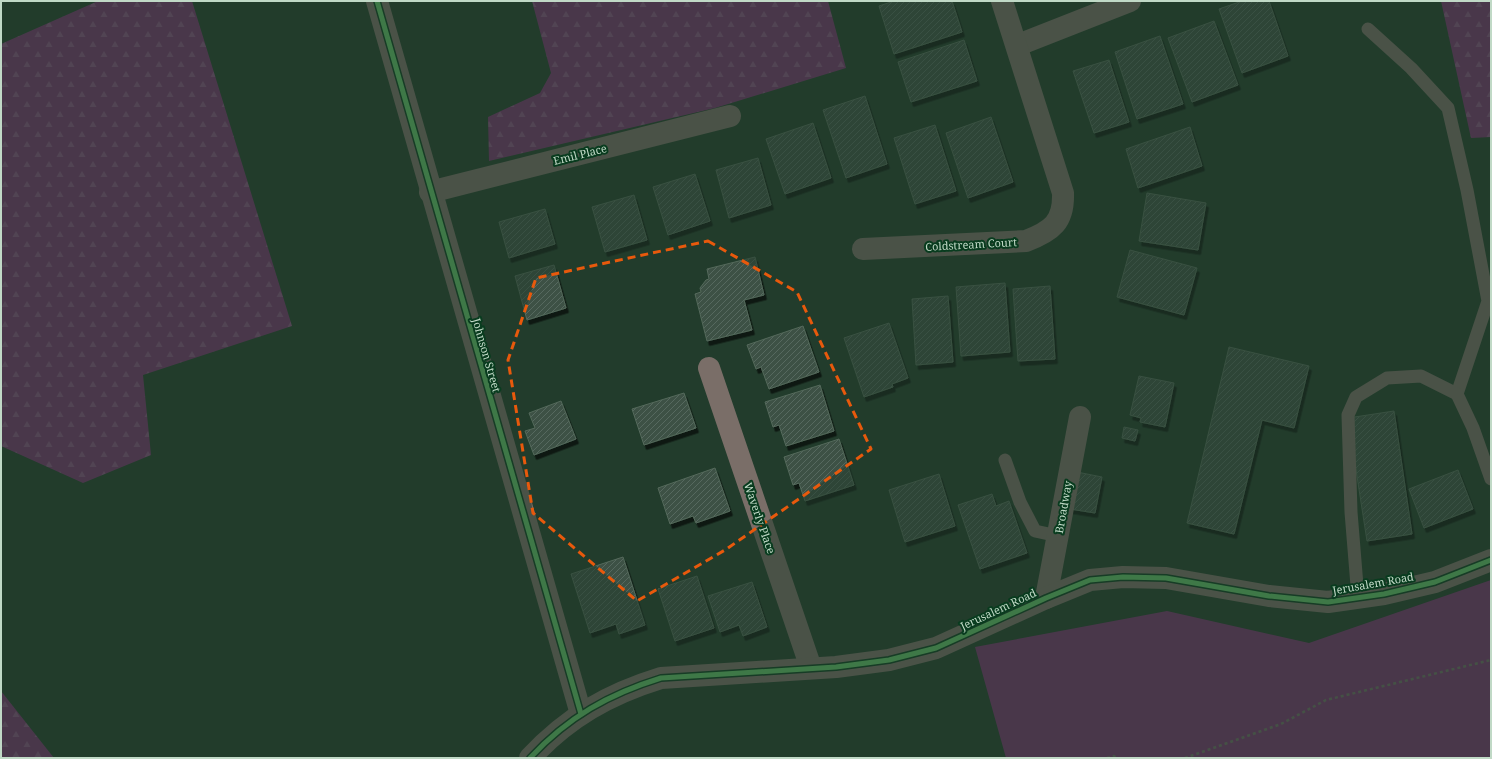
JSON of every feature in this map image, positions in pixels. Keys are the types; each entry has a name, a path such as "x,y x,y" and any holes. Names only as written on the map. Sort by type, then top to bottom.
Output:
{"street":[{"name":"Johnson Street","path":"377,1 430,192 581,714"},
{"name":"Coldstream Court","path":"863,249 1026,241 1043,234 1056,224 1063,208 1063,193 1018,45 1002,1"},
{"path":"1018,45 1130,1"},
{"name":"Emil Place","path":"430,192 730,116"},
{"name":"Waverly Place","path":"709,368 811,668"},
{"name":"Broadway","path":"1046,598 1080,417"},
{"name":"Jerusalem Road","path":"530,758 564,726 581,714 610,697 661,678 811,668 889,660 936,648 1046,598 1090,580 1123,577 1166,578 1269,596 1328,602 1384,594 1434,582 1491,560"}],"lane":[{"path":"1368,29 1411,68 1448,108 1467,190 1488,301 1458,394"},
{"path":"1358,598 1351,512 1348,416 1356,397 1386,378 1421,376 1458,394 1473,428 1491,479"},
{"path":"1005,460 1020,502 1035,531 1058,536"}],"path":[{"path":"1185,758 1281,724 1326,700 1491,660"},
{"path":"1108,758 1114,756 1116,758"}],"highlighted area":[{"path":"708,241 797,292 871,449 725,550 637,601 533,513 508,360 536,278"}],"green space":[{"path":"98,1 192,1 292,326 143,375 151,455 83,483 1,446 1,44"},
{"path":"532,1 828,1 846,68 715,108 489,161 488,117 540,93 551,73"},
{"path":"1441,1 1491,1 1491,137 1471,138"},
{"path":"1491,580 1491,758 1006,758 975,647 1167,611 1309,643"},
{"path":"1,691 54,758 1,758"}],"building":[{"path":"894,1 952,1 962,32 894,54 879,6"},
{"path":"1242,1 1269,1 1288,56 1242,73 1219,9"},
{"path":"1214,21 1238,85 1192,102 1168,38"},
{"path":"1160,36 1183,104 1137,119 1115,52"},
{"path":"964,40 977,81 911,102 898,62"},
{"path":"1109,60 1129,122 1094,133 1073,71"},
{"path":"865,96 887,164 846,178 823,110"},
{"path":"991,117 1013,182 968,198 946,133"},
{"path":"813,123 831,178 785,194 766,139"},
{"path":"935,125 956,191 915,204 894,138"},
{"path":"1190,127 1202,166 1138,188 1126,149"},
{"path":"758,158 771,205 729,218 716,170"},
{"path":"695,174 710,221 668,235 653,187"},
{"path":"1147,193 1206,203 1198,250 1139,241"},
{"path":"634,195 647,240 605,252 592,207"},
{"path":"545,209 555,244 509,258 499,222"},
{"path":"1130,250 1197,268 1184,315 1117,297"},
{"path":"755,257 764,295 744,300 752,330 707,341 695,294 701,292 700,288 706,280 709,279 707,269"},
{"path":"554,265 566,308 527,320 515,276"},
{"path":"1005,283 1010,352 961,356 956,287"},
{"path":"1050,286 1055,359 1018,361 1013,289"},
{"path":"948,296 953,362 916,365 912,299"},
{"path":"889,323 908,378 892,384 893,387 864,397 844,338"},
{"path":"803,326 819,372 769,389 761,367 756,369 747,345"},
{"path":"1229,347 1309,366 1294,428 1262,420 1234,534 1187,523"},
{"path":"1139,376 1174,383 1165,427 1140,422 1141,418 1130,415"},
{"path":"820,385 834,431 786,446 779,425 773,427 765,402"},
{"path":"684,393 696,428 644,445 632,409"},
{"path":"561,401 576,439 534,455 525,431 535,428 529,413"},
{"path":"1394,411 1412,534 1367,541 1348,418"},
{"path":"1124,427 1138,430 1135,441 1122,438"},
{"path":"839,439 854,485 805,501 799,483 793,485 784,457"},
{"path":"715,468 730,511 696,523 693,516 670,524 658,488"},
{"path":"1458,470 1473,509 1424,528 1409,489"},
{"path":"1077,472 1102,477 1095,513 1070,509"},
{"path":"939,474 955,526 905,542 889,490"},
{"path":"992,494 996,506 1009,501 1027,553 980,569 958,505"},
{"path":"623,557 645,625 619,634 616,624 590,633 571,574"},
{"path":"697,576 714,628 675,641 658,589"},
{"path":"752,582 767,627 743,636 739,625 720,632 708,596"}],"cycle path":[{"path":"377,1 581,714"},
{"path":"530,758 544,743 574,719 624,691 642,684 661,678 836,667 889,660 936,648 1046,598 1090,580 1123,577 1166,578 1269,596 1328,602 1384,594 1435,582 1491,560"}]}
